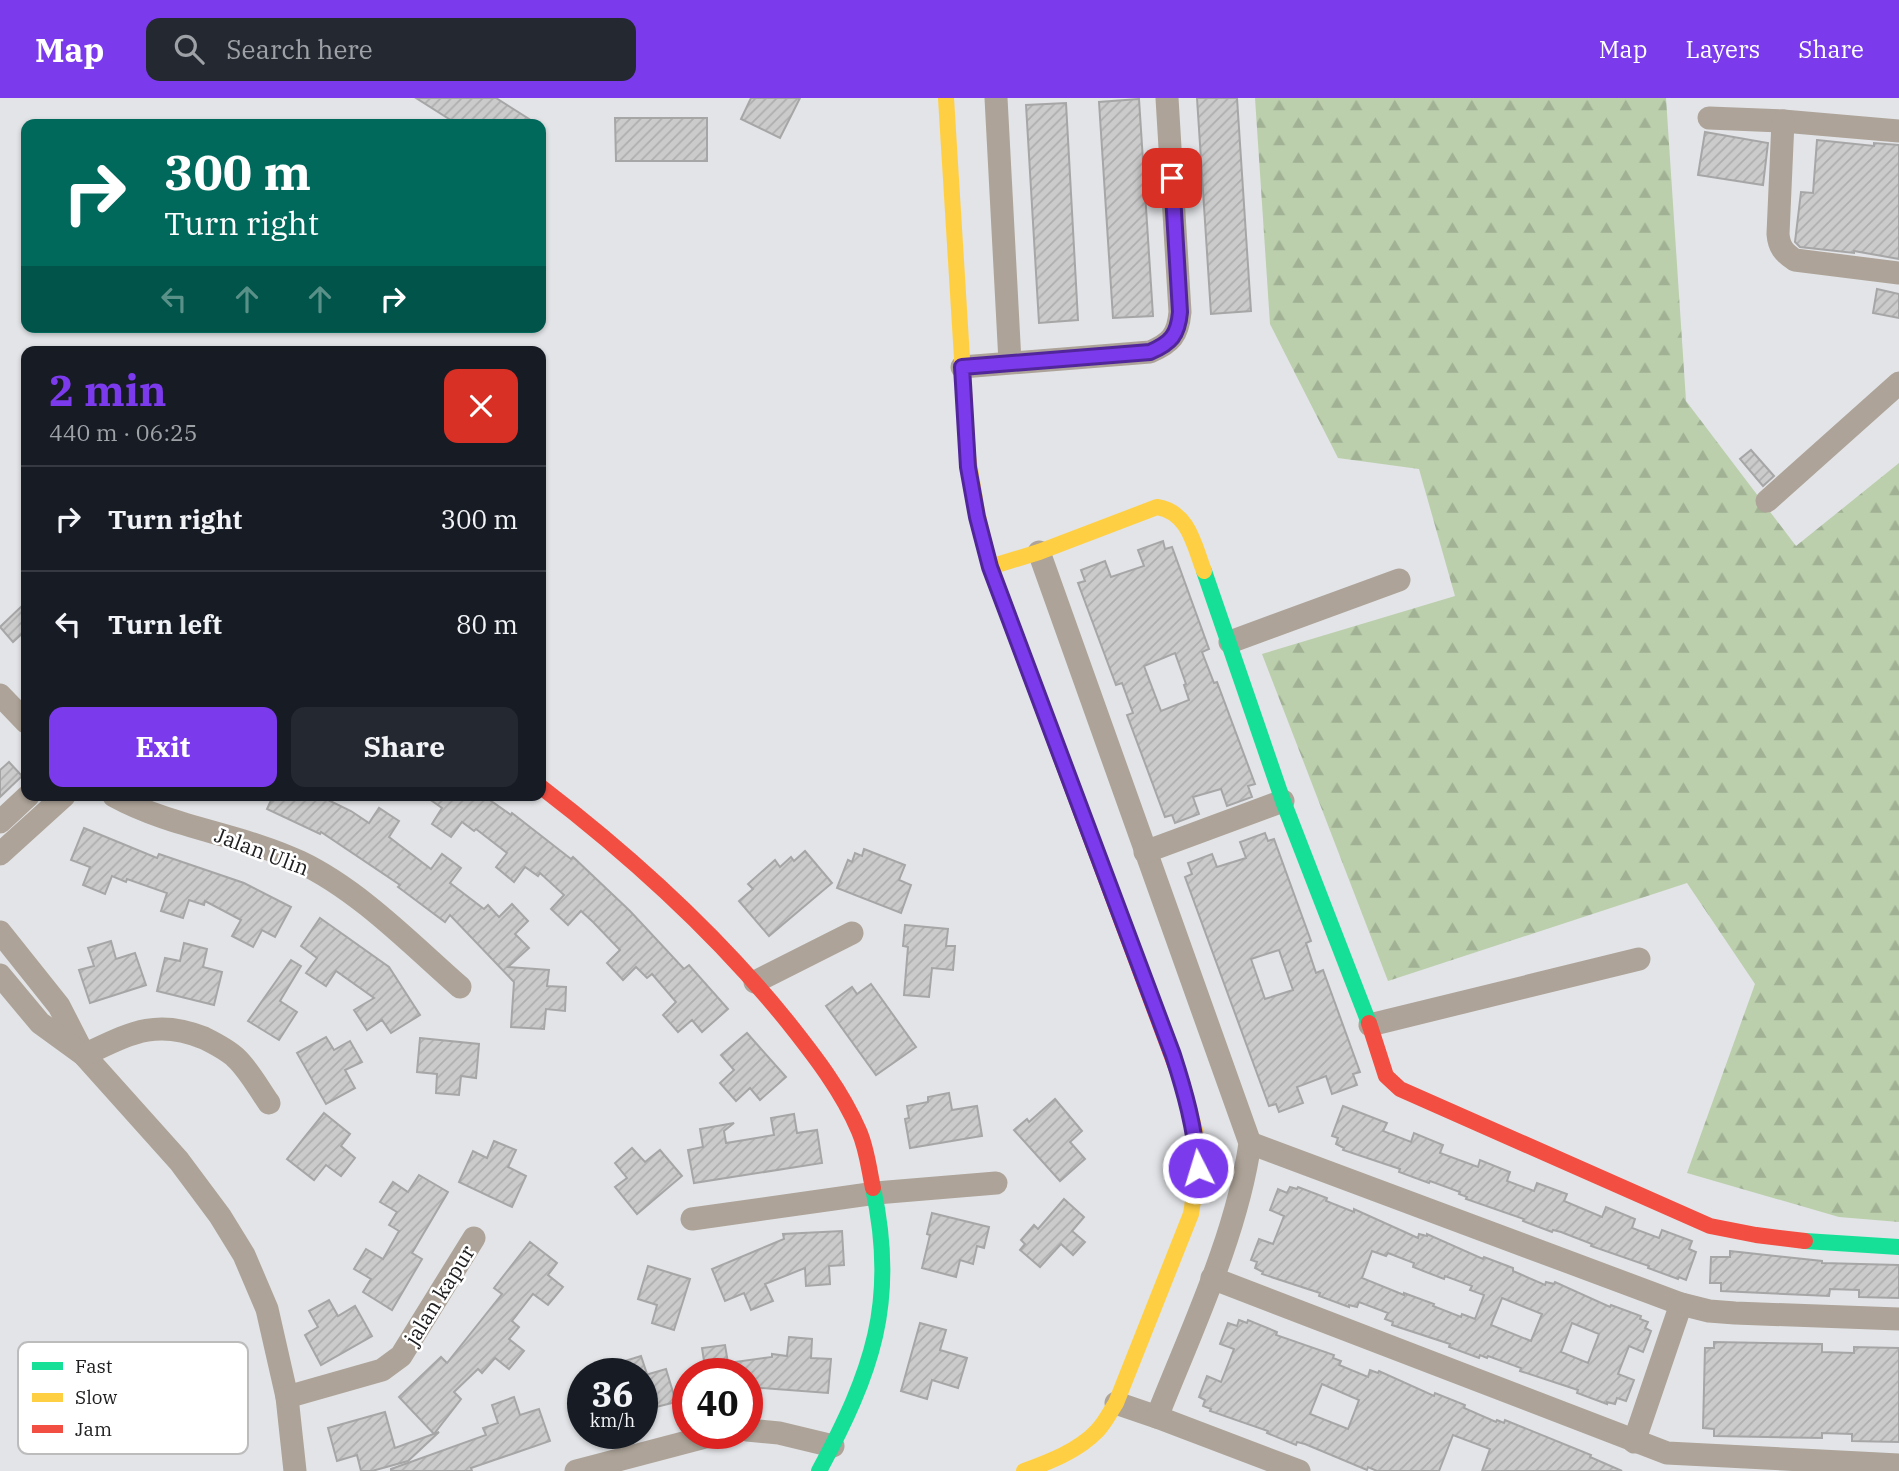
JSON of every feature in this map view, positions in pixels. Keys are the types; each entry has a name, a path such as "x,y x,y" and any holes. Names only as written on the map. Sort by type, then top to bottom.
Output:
{"street":[{"path":"946,98 968,467 977,517 990,567 1173,1055 1196,1135 1198,1168 1191,1214 1116,1403 1098,1429 1083,1442 1024,1471"},
{"path":"996,98 1010,362"},
{"path":"962,367 1150,352 1174,339 1180,312 1167,98"},
{"path":"1709,118 1899,131"},
{"path":"1783,121 1778,234 1779,244 1785,253 1795,260 1899,273"},
{"path":"1767,501 1899,383"},
{"path":"990,567 1039,552 1157,508 1171,509 1180,514 1188,528 1230,642 1283,801 1370,1025 1386,1076 1400,1089 1710,1226 1734,1233 1782,1239 1899,1247"},
{"path":"1039,552 1250,1143 1246,1173 1212,1278 1157,1417"},
{"path":"1230,642 1399,580"},
{"path":"0,695 21,717"},
{"path":"546,791 655,879 695,916 755,982 811,1051 840,1093 860,1134 876,1193 882,1237 884,1278 881,1314 876,1342 867,1366 833,1446 819,1471"},
{"path":"0,822 23,801"},
{"path":"0,854 58,801"},
{"name":"Jalan Ulin","path":"125,801 149,812 270,850 310,867 354,895 460,987"},
{"path":"1145,852 1283,801"},
{"path":"0,932 59,1006 84,1055"},
{"path":"755,982 852,933"},
{"path":"1370,1025 1639,959"},
{"path":"0,975 40,1023 84,1055 179,1161 220,1216 244,1255 267,1309 287,1397 295,1471"},
{"path":"84,1055 130,1034 154,1028 184,1030 211,1041 237,1059 269,1103"},
{"path":"1250,1143 1681,1304 1709,1311 1735,1313 1899,1319"},
{"path":"692,1219 876,1193 996,1183"},
{"name":"jalan kapur","path":"287,1397 382,1370 401,1356 474,1238"},
{"path":"1212,1278 1667,1453 1899,1465"},
{"path":"1634,1442 1681,1304"},
{"path":"1116,1403 1299,1471"},
{"path":"763,1432 833,1446"},
{"path":"576,1471 672,1446"}],"green space":[{"path":"1255,98 1666,98 1686,401 1796,546 1899,463 1899,1222 1839,1217 1687,1173 1755,984 1687,883 1388,981 1262,654 1455,596 1419,469 1338,458 1270,324"}],"building":[{"path":"416,98 496,98 529,119 449,119"},
{"path":"751,98 800,98 780,138 741,119"},
{"path":"1197,98 1237,98 1251,311 1211,314"},
{"path":"1139,99 1153,316 1113,318 1099,102"},
{"path":"1066,103 1078,320 1039,323 1026,105"},
{"path":"615,118 707,118 707,161 616,161"},
{"path":"1705,132 1768,143 1763,185 1698,175"},
{"path":"1817,140 1874,146 1874,143 1899,145 1899,259 1854,251 1800,247 1795,242 1801,192 1813,193"},
{"path":"1877,289 1899,294 1899,318 1873,313"},
{"path":"1751,450 1774,476 1763,486 1740,459"},
{"path":"1163,541 1165,549 1172,547 1209,649 1202,652 1214,683 1217,682 1255,784 1248,786 1252,797 1227,806 1221,789 1193,797 1199,814 1175,823 1172,815 1165,817 1127,715 1133,713 1122,683 1116,685 1078,583 1085,581 1081,570 1105,561 1111,577 1144,566 1138,550","holes":["1175,653 1186,684 1184,685 1189,700 1161,711 1144,666"]},
{"path":"21,607 21,635 13,642 0,627"},
{"path":"9,762 21,777 0,797 0,770"},
{"path":"271,801 330,801 369,823 379,808 399,821 389,837 431,869 442,854 461,868 450,883 484,909 488,905 499,917 512,904 528,921 515,934 529,948 508,967 549,970 547,986 566,987 565,1011 546,1009 544,1029 511,1027 514,982 450,915 445,922 398,887 400,885 321,832 320,834 267,809"},
{"path":"432,801 491,801 511,815 512,813 571,859 573,857 630,911 684,969 689,965 728,1009 702,1032 692,1020 678,1032 663,1015 676,1002 652,974 647,978 636,967 623,980 607,963 620,950 593,922 581,911 568,925 551,909 564,895 540,873 538,876 525,867 514,882 496,867 507,853 476,829 474,831 462,822 451,837 432,824 442,808"},
{"path":"84,828 157,858 159,854 244,883 291,907 275,937 262,930 253,947 232,936 241,920 205,901 204,905 189,900 183,918 161,911 167,893 127,879 126,882 112,876 105,894 83,885 90,867 71,860"},
{"path":"1265,833 1268,841 1274,839 1311,941 1306,943 1316,973 1323,970 1360,1072 1353,1074 1357,1085 1332,1094 1326,1076 1297,1087 1303,1103 1279,1112 1276,1104 1269,1106 1185,877 1192,874 1188,863 1212,854 1217,867 1246,858 1240,842","holes":["1279,950 1293,990 1265,999 1251,959"]},
{"path":"864,849 905,865 899,880 911,885 901,913 837,888 848,860 852,862 855,853 862,856"},
{"path":"805,851 832,883 769,936 739,901 753,889 748,884 775,860 780,867 791,857 794,861"},
{"path":"320,918 389,967 420,1015 391,1033 382,1020 367,1030 354,1010 374,998 336,971 326,986 306,973 317,958 301,946"},
{"path":"905,925 948,929 946,946 955,946 953,970 932,968 929,997 904,995 908,947 903,946"},
{"path":"111,941 116,959 135,953 146,985 90,1003 79,970 94,966 88,948"},
{"path":"184,943 207,949 203,967 222,972 214,1005 157,991 165,958 180,961"},
{"path":"291,960 301,966 280,1001 297,1012 279,1040 248,1021"},
{"path":"871,984 916,1047 876,1075 826,1006 852,987 857,994"},
{"path":"747,1033 786,1077 760,1100 750,1088 736,1101 720,1083 734,1070 721,1055"},
{"path":"326,1037 334,1050 350,1041 362,1062 345,1070 355,1088 326,1104 297,1053"},
{"path":"420,1038 479,1044 476,1078 461,1076 459,1095 436,1093 437,1074 417,1072"},
{"path":"949,1093 952,1110 977,1106 982,1136 910,1148 905,1119 909,1118 907,1106 928,1102 928,1097"},
{"path":"1055,1099 1082,1131 1070,1142 1085,1159 1060,1181 1014,1130 1027,1119 1029,1122"},
{"path":"1343,1106 1387,1123 1383,1131 1411,1142 1414,1133 1443,1145 1440,1153 1478,1167 1480,1160 1510,1172 1507,1181 1534,1191 1537,1183 1567,1194 1564,1201 1602,1217 1606,1207 1635,1219 1632,1228 1659,1238 1662,1230 1692,1241 1689,1249 1696,1252 1686,1280 1648,1268 1649,1266 1591,1246 1592,1244 1561,1232 1552,1232 1523,1221 1524,1219 1466,1199 1460,1192 1343,1150 1344,1148 1336,1144 1338,1138 1332,1136"},
{"path":"324,1113 350,1134 341,1146 355,1158 341,1176 326,1165 314,1180 287,1159"},
{"path":"794,1114 797,1133 817,1130 822,1163 694,1183 688,1150 703,1147 700,1129 734,1123 724,1131 726,1143 774,1135 771,1118"},
{"path":"494,1141 516,1150 508,1167 526,1176 512,1207 459,1182 473,1151 487,1158"},
{"path":"632,1148 645,1162 660,1150 682,1176 637,1214 615,1187 627,1178 615,1163"},
{"path":"419,1175 448,1192 412,1253 422,1259 392,1310 363,1292 371,1279 354,1269 366,1249 383,1259 399,1231 389,1225 397,1212 380,1202 393,1182 408,1192"},
{"path":"1290,1187 1298,1187 1418,1238 1419,1234 1427,1234 1483,1259 1484,1257 1513,1268 1513,1271 1545,1285 1546,1282 1555,1282 1610,1307 1611,1305 1641,1316 1640,1319 1648,1322 1645,1328 1651,1331 1643,1352 1629,1346 1618,1374 1634,1380 1626,1401 1617,1398 1615,1404 1607,1404 1577,1393 1578,1390 1520,1371 1521,1368 1488,1356 1487,1358 1480,1355 1479,1358 1449,1347 1450,1344 1392,1325 1393,1322 1385,1319 1388,1313 1359,1302 1357,1307 1349,1307 1319,1296 1320,1293 1262,1274 1263,1272 1255,1268 1257,1262 1251,1260 1259,1239 1273,1244 1284,1216 1270,1210 1278,1189 1287,1193","holes":["1372,1251 1386,1256 1388,1253 1414,1263 1413,1267 1472,1286 1470,1290 1484,1295 1475,1319 1462,1314 1461,1317 1433,1306 1434,1304 1362,1278","1502,1298 1542,1314 1531,1341 1491,1325","1572,1323 1599,1334 1588,1363 1561,1352"]},
{"path":"1064,1199 1084,1217 1072,1231 1085,1242 1073,1255 1061,1244 1040,1267 1020,1250 1025,1244 1021,1240 1034,1225 1038,1229"},
{"path":"932,1213 989,1227 984,1248 977,1246 973,1264 960,1260 956,1277 922,1268"},
{"path":"842,1231 844,1265 829,1266 830,1284 806,1286 805,1268 765,1284 773,1301 751,1310 744,1293 725,1301 712,1269 784,1239 783,1234"},
{"path":"530,1242 557,1263 548,1275 563,1287 548,1305 533,1294 512,1321 519,1327 509,1339 524,1351 509,1369 495,1358 482,1373 478,1369 454,1392 461,1399 434,1434 399,1397 441,1357 447,1363 502,1294 494,1288"},
{"path":"1730,1251 1822,1263 1899,1265 1899,1298 1859,1297 1859,1290 1830,1289 1829,1296 1721,1291 1721,1283 1710,1283 1711,1257 1730,1257"},
{"path":"648,1266 690,1279 674,1330 652,1323 657,1305 638,1299"},
{"path":"329,1300 338,1316 355,1306 372,1336 321,1365 305,1335 318,1327 309,1311"},
{"path":"1239,1320 1247,1323 1248,1320 1277,1332 1276,1335 1334,1355 1333,1358 1341,1361 1339,1365 1368,1377 1370,1370 1379,1371 1434,1396 1435,1393 1465,1405 1464,1408 1496,1422 1497,1420 1504,1423 1505,1420 1591,1455 1590,1457 1622,1471 1482,1471 1490,1449 1453,1435 1439,1471 1377,1471 1368,1467 1367,1470 1305,1444 1297,1442 1296,1445 1203,1406 1205,1400 1199,1397 1207,1376 1221,1382 1234,1349 1220,1344 1228,1323 1237,1326","holes":["1322,1384 1359,1400 1348,1429 1310,1414"]},
{"path":"920,1323 946,1330 940,1350 967,1358 958,1388 932,1380 927,1399 901,1391"},
{"path":"789,1337 812,1339 811,1358 831,1359 828,1393 763,1388 763,1358 772,1357 772,1354 787,1356"},
{"path":"1714,1342 1822,1344 1822,1352 1854,1353 1854,1347 1899,1348 1899,1442 1852,1441 1852,1434 1822,1433 1822,1438 1714,1436 1714,1429 1703,1428 1705,1348 1714,1348"},
{"path":"725,1345 727,1358 704,1358 702,1348"},
{"path":"666,1369 672,1389 672,1403 658,1406 658,1371"},
{"path":"514,1397 520,1415 539,1409 550,1441 471,1468 472,1471 391,1471 486,1435 483,1428 498,1423 492,1405"},
{"path":"385,1412 395,1448 439,1432 408,1461 372,1471 361,1471 357,1455 337,1461 328,1428"}],"traffic: fast":[{"path":"1204,571 1283,801 1369,1023"},
{"path":"819,1471 853,1401 875,1335 881,1302 883,1266 873,1188"},
{"path":"1805,1241 1899,1247"}],"traffic: slow":[{"path":"946,98 968,456 990,567 1014,632"},
{"path":"990,567 1039,552 1157,507 1176,515 1189,531 1204,571"},
{"path":"1024,1471 1053,1460 1081,1444 1100,1428 1116,1403 1191,1214 1198,1168 1196,1134 1183,1086"}],"traffic: jam":[{"path":"1014,632 1183,1086"},
{"path":"546,791 671,897 731,957 787,1021 827,1074 852,1116 864,1145 873,1188"},
{"path":"1369,1023 1386,1076 1400,1089 1710,1226 1805,1241"}],"route":[{"path":"1172,178 1180,312 1174,339 1150,352 962,367 968,467 990,567 1173,1055 1196,1135 1198,1168"}]}
